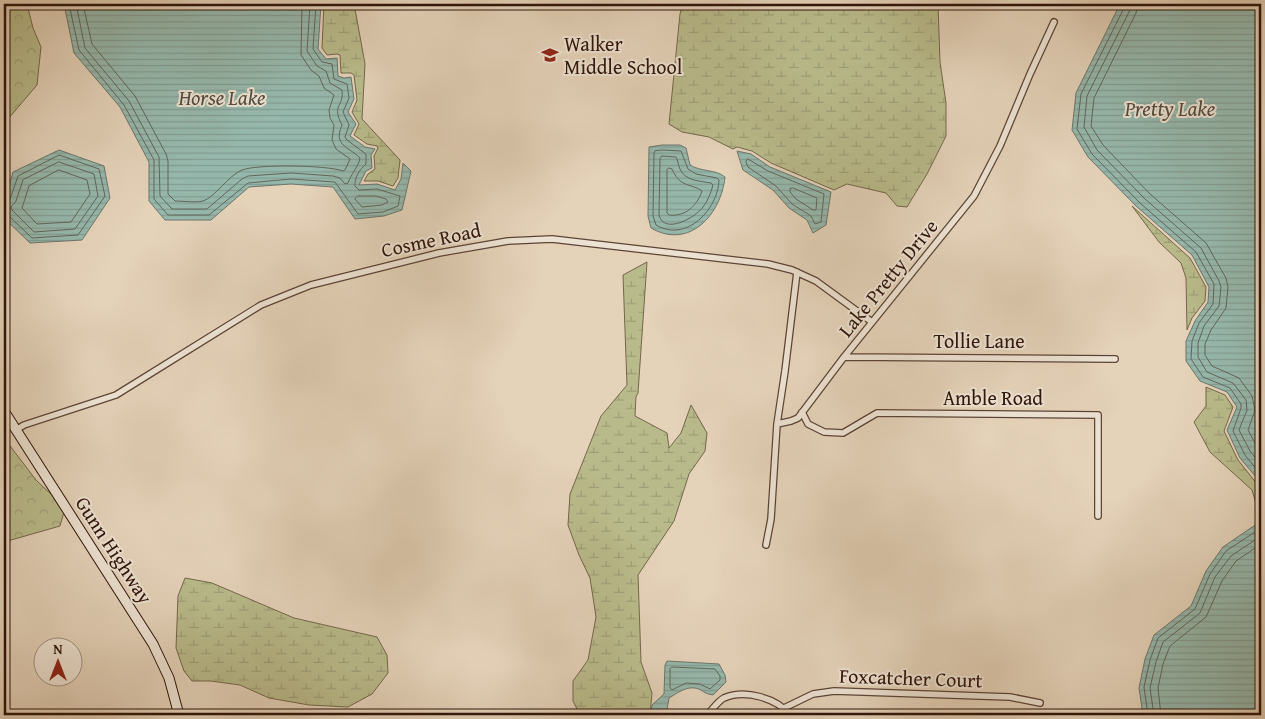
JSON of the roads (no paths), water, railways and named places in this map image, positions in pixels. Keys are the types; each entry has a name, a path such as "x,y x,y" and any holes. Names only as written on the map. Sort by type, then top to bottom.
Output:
{"main road":[{"name":"Gunn Highway","path":"4,411 153,644 169,678 179,715"}],"street":[{"name":"Lake Pretty Drive","path":"777,424 798,418 844,357 974,196 1000,146 1054,22"},
{"name":"Cosme Road","path":"16,430 116,395 261,305 278,297 311,285 439,253 508,241 552,239 768,264 797,272 816,282 872,322"},
{"path":"766,545 771,519 777,424 786,371 797,272"},
{"name":"Tollie Lane","path":"844,357 1114,359"},
{"name":"Amble Road","path":"802,412 808,424 824,432 843,433 877,413 1098,414 1098,516"},
{"name":"Foxcatcher Court","path":"784,708 813,694 834,691 1010,697 1040,703"},
{"path":"707,715 723,698 741,695 764,699 784,708 790,715"}],"water":[{"name":"Horse Lake","path":"64,4 321,4 318,49 326,59 337,58 338,76 344,78 351,77 354,99 348,112 356,124 350,136 365,147 375,149 371,155 372,168 366,171 359,185 377,184 395,190 401,179 403,163 411,171 402,210 384,216 355,219 333,187 291,184 249,187 211,220 165,220 149,201 149,162 120,107 74,53"},
{"name":"Pretty Lake","path":"1120,4 1261,4 1261,483 1240,458 1227,430 1237,407 1227,392 1200,381 1186,361 1186,341 1195,321 1208,302 1209,287 1192,255 1136,206 1088,157 1072,130 1076,93"},
{"path":"680,145 686,148 690,165 721,174 725,177 717,204 710,216 690,232 678,235 665,234 651,228 648,216 649,147"},
{"path":"59,150 104,166 110,198 82,240 30,243 4,218 4,204 13,172"},
{"path":"737,151 751,154 770,167 831,192 826,225 813,233 807,220 789,208 773,190 743,170"},
{"path":"1261,521 1261,715 1143,715 1139,688 1145,659 1154,635 1191,606 1206,571 1223,547"},
{"path":"667,661 719,664 725,675 726,682 713,695 697,688 688,688 669,698 666,715 650,715 652,705 664,694 665,665"}],"place":[{"name":"Walker Middle School","path":"550,55"}]}
